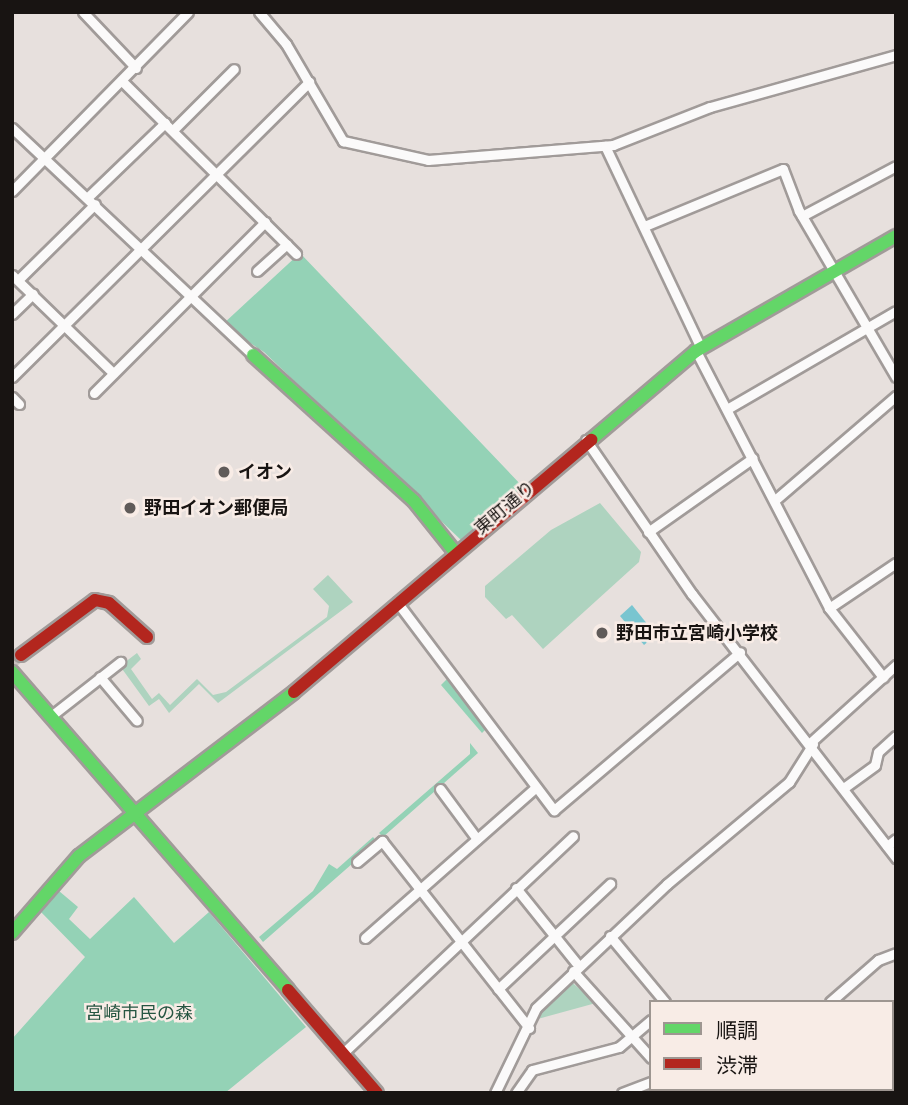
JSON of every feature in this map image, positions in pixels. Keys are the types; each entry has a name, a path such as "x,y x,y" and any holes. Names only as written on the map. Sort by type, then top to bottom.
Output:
{"street":[{"path":"83,12 136,68"},
{"path":"12,191 44,164 188,12"},
{"path":"259,12 309,82 343,141 428,160 605,146 710,107 896,55"},
{"path":"113,373 15,278 91,200 234,69"},
{"path":"123,82 296,254"},
{"path":"12,377 309,82"},
{"path":"13,131 44,164 91,200 190,298 414,501 454,551"},
{"path":"605,146 648,225 727,409 829,608 883,677"},
{"path":"802,216 896,166"},
{"path":"648,225 783,169 802,216 896,377"},
{"path":"94,393 265,222"},
{"name":"東町通り","path":"12,933 79,856 139,814 397,602 586,440 699,349 896,236"},
{"path":"257,271 287,244"},
{"path":"12,314 33,294"},
{"path":"727,409 896,311"},
{"path":"775,499 896,396"},
{"path":"586,440 648,532 812,743 896,858"},
{"path":"648,532 753,458"},
{"path":"829,608 896,563"},
{"path":"21,655 95,600 108,603 147,637"},
{"path":"397,602 554,810 740,652"},
{"path":"51,716 120,662"},
{"path":"495,1093 529,1028 536,1008 610,936 789,782 812,743 896,665"},
{"path":"12,672 139,814 377,1093"},
{"path":"100,677 137,721"},
{"path":"845,787 875,765 878,751 896,736"},
{"path":"365,938 536,787"},
{"path":"440,789 477,839"},
{"path":"343,1053 573,836"},
{"path":"887,846 896,839"},
{"path":"357,862 382,841 529,1028"},
{"path":"498,989 610,884"},
{"path":"516,888 555,936 576,968 649,1056"},
{"path":"610,936 663,1000"},
{"path":"832,1000 878,960 896,953"},
{"path":"516,1093 532,1070 619,1047 649,1022"},
{"path":"622,1093 649,1083"}],"green space":[{"path":"300,253 523,487 461,540 264,352 222,325"},
{"path":"600,503 641,552 639,562 543,649 512,615 506,619 485,597 485,586 551,530"},
{"path":"328,575 353,602 218,703 199,684 169,713 159,699 149,706 120,666 137,653 141,659 131,669 152,699 159,693 170,705 197,679 213,695 226,692 327,617 329,606 313,589"},
{"path":"448,678 486,729 482,733 441,685"},
{"path":"470,743 478,753 383,837 379,833 470,754"},
{"path":"373,837 377,842 263,942 259,937 313,891 329,864 337,869"},
{"name":"宮崎市民の森","path":"59,891 78,907 69,919 90,939 134,897 174,943 209,912 306,1027 225,1093 12,1093 12,1039 85,957 41,912"},
{"path":"568,979 596,1003 534,1020 536,1013"}],"water":[{"path":"632,605 656,635 644,645 620,616"}],"tunnel":[{"path":"12,662 21,655"}],"traffic: fast":[{"path":"591,440 696,351 896,236"},
{"path":"253,355 414,501 454,551"},
{"path":"12,672 288,990"},
{"path":"12,933 79,856 294,692"}],"traffic: jam":[{"path":"294,692 591,440"},
{"path":"21,655 95,600 109,603 147,637"},
{"path":"288,990 377,1093"}],"place":[{"name":"イオン","path":"224,472"},
{"name":"野田イオン郵便局","path":"130,508"},
{"name":"野田市立宮崎小学校","path":"602,633"}]}
